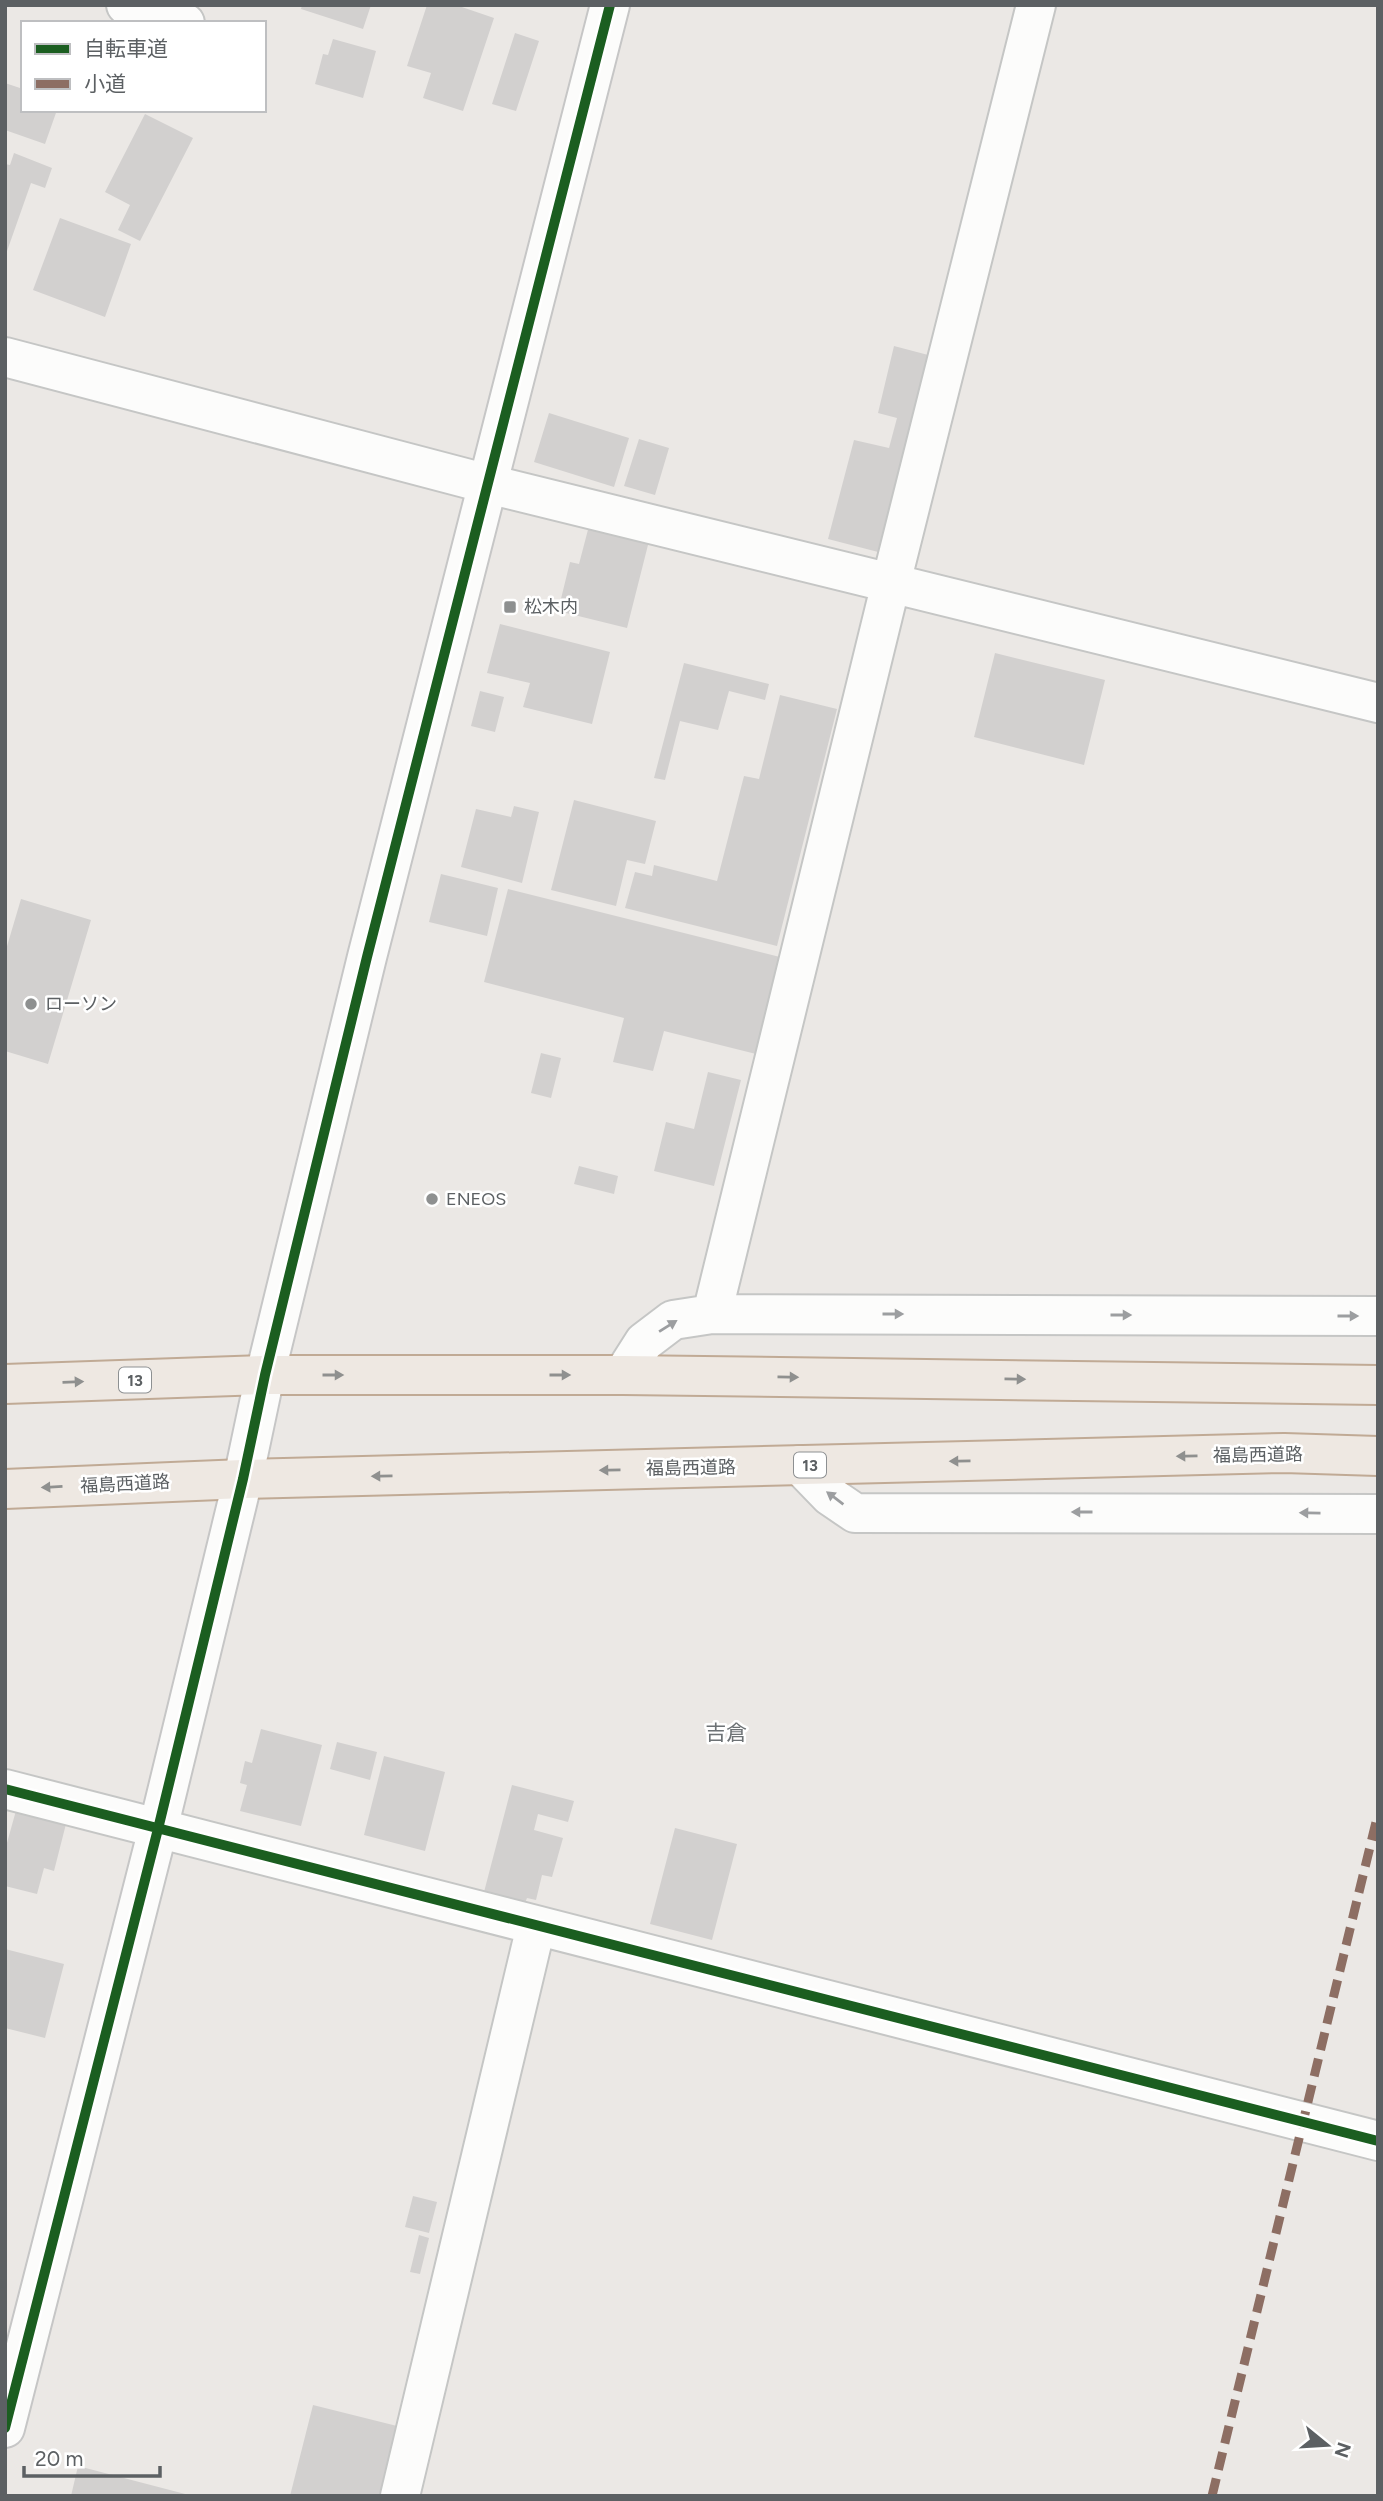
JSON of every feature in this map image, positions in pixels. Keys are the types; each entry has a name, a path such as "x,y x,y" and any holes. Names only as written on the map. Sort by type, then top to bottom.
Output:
{"highway":[{"name":"13","path":"5,1384 265,1376 623,1375 1378,1385"},
{"name":"福島西道路","path":"5,1489 243,1479 1284,1453 1378,1456"}],"street":[{"path":"126,5 178,21"},
{"path":"5,2428 158,1829 367,957 610,5"},
{"path":"712,1314 1036,5"},
{"path":"5,357 488,484 1378,703"},
{"path":"623,1375 644,1342 673,1320 712,1314 1378,1316"},
{"path":"800,1465 830,1496 855,1513 1378,1514"},
{"path":"5,1789 1378,2141"},
{"path":"400,2496 536,1926"}],"building":[{"path":"302,5 371,5 363,29 301,9"},
{"path":"427,5 456,5 494,18 463,111 423,98 431,73 407,66"},
{"path":"515,33 539,41 516,111 492,104"},
{"path":"333,39 376,51 363,98 315,84 323,54 328,55"},
{"path":"5,83 21,88 21,112 56,112 45,144 5,130"},
{"path":"145,114 193,138 140,241 118,230 130,205 105,192"},
{"path":"14,153 52,168 45,188 31,183 6,254 5,164 10,165"},
{"path":"60,218 131,244 105,317 33,290"},
{"path":"894,346 932,356 882,553 828,539 854,440 889,448 897,418 878,413"},
{"path":"549,413 629,438 614,487 534,462"},
{"path":"639,439 669,448 655,495 624,486"},
{"path":"590,522 650,537 627,628 558,611 570,562 579,564"},
{"path":"500,624 610,652 592,724 523,707 530,683 487,673"},
{"path":"995,653 1105,680 1084,765 974,737"},
{"path":"684,663 769,684 765,700 729,691 718,730 680,721 665,780 654,778"},
{"path":"480,691 504,697 495,732 471,726"},
{"path":"780,695 837,709 777,946 625,908 635,872 652,876 654,865 717,881 744,776 759,779"},
{"path":"574,800 656,821 645,864 627,860 616,906 551,890"},
{"path":"514,806 539,812 522,883 461,867 476,809 511,817"},
{"path":"441,874 498,888 487,936 429,922"},
{"path":"508,889 780,957 756,1054 664,1031 653,1071 613,1062 624,1018 484,982"},
{"path":"21,899 91,920 48,1064 5,1051 5,953"},
{"path":"541,1053 561,1058 551,1098 531,1093"},
{"path":"708,1072 741,1080 714,1186 654,1171 666,1122 694,1129"},
{"path":"579,1166 618,1176 614,1194 574,1184"},
{"path":"261,1729 322,1745 301,1826 240,1811 247,1785 240,1783 245,1761 252,1763"},
{"path":"337,1742 377,1752 370,1780 330,1769"},
{"path":"384,1756 445,1772 425,1851 364,1835"},
{"path":"512,1785 574,1801 568,1822 538,1814 534,1830 563,1838 552,1877 542,1875 536,1900 527,1898 525,1903 484,1892"},
{"path":"17,1807 67,1820 54,1871 44,1868 37,1894 5,1886 5,1850"},
{"path":"675,1828 737,1844 712,1940 650,1924"},
{"path":"5,1949 64,1964 45,2038 5,2028"},
{"path":"413,2196 437,2202 429,2233 405,2227"},
{"path":"419,2235 429,2238 420,2274 410,2272"},
{"path":"313,2405 397,2426 379,2496 290,2496"},
{"path":"78,2466 189,2495 189,2496 71,2496"}],"marked path":[{"path":"1212,2496 1378,1814"}],"cycle path":[{"path":"5,2428 158,1829 367,957 610,5"},
{"path":"5,1789 1378,2141"}],"place":[{"name":"松木内","path":"510,607"},
{"name":"ローソン","path":"31,1004"},
{"name":"ENEOS","path":"432,1199"}],"district":[{"name":"吉倉","path":"726,1733"}]}
